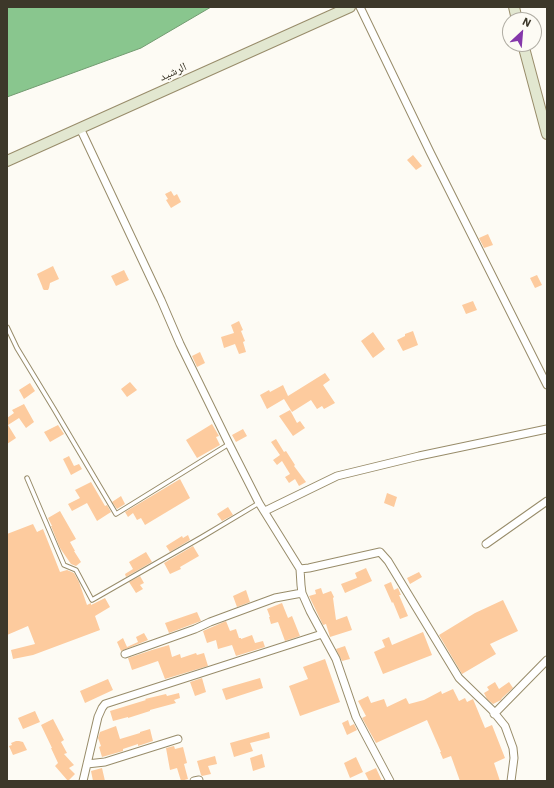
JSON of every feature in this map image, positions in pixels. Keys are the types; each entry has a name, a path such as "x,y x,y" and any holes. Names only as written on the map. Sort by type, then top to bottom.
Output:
{"main road":[{"name":"الرشيد","path":"7,161 350,7"},
{"path":"525,52 547,134"}],"street":[{"path":"360,7 430,152 547,385"},
{"path":"80,128 161,300 180,344 229,444 259,503 300,569 300,585 310,611 336,659 356,717 390,781"},
{"path":"265,511 337,476 420,456 547,429"},
{"path":"486,544 547,501"},
{"path":"300,569 380,552 388,561 459,678 505,726 513,748 514,758 511,781"},
{"path":"125,654 195,629 256,604 302,592"},
{"path":"83,781 98,717 105,704 322,634"},
{"path":"494,714 547,660"},
{"path":"87,764 105,762 178,739"}],"lane":[{"path":"7,327 16,348 116,514 229,444"},
{"path":"26,478 64,565 76,570 92,600 259,503"}],"shaded area":[{"path":"7,7 211,7 141,48 7,97"}],"building":[{"path":"413,155 422,166 416,170 407,160"},
{"path":"171,191 174,196 177,194 181,202 171,208 166,200 168,199 165,194"},
{"path":"488,234 493,245 484,248 479,238"},
{"path":"53,266 59,279 50,283 48,290 44,290 37,274"},
{"path":"124,270 129,280 116,286 111,276"},
{"path":"537,275 542,285 535,288 530,278"},
{"path":"473,301 477,310 466,314 462,305"},
{"path":"239,321 243,330 241,331 245,341 243,342 246,352 239,354 235,344 224,348 221,337 234,333 231,325"},
{"path":"413,331 418,345 403,351 397,340 405,336 405,334"},
{"path":"373,332 385,349 373,358 361,341"},
{"path":"200,352 205,363 197,367 192,356"},
{"path":"325,373 330,380 323,385 335,403 324,409 322,406 317,409 311,400 292,412 284,399 267,409 260,395 269,390 270,392 283,385 288,396"},
{"path":"130,382 137,390 127,397 121,389"},
{"path":"30,383 35,391 24,399 19,390"},
{"path":"24,404 34,422 26,428 19,418 8,425 16,438 7,444 7,418 14,413 12,410"},
{"path":"290,410 297,423 300,421 305,428 293,436 279,416"},
{"path":"212,424 219,436 216,437 220,445 197,458 186,440"},
{"path":"58,425 64,434 50,442 44,432"},
{"path":"243,429 247,436 236,442 232,435"},
{"path":"276,439 284,452 286,451 295,465 294,466 306,482 299,486 295,479 289,483 285,477 290,474 282,461 277,465 273,460 280,455 271,442"},
{"path":"69,456 74,466 79,464 82,469 71,475 63,459"},
{"path":"180,479 190,498 145,525 141,518 137,520 133,513 128,517 125,512"},
{"path":"91,482 105,506 107,505 111,512 97,521 87,503 72,511 68,504 80,498 75,490"},
{"path":"387,493 397,497 394,507 384,503"},
{"path":"121,496 125,504 117,509 112,502"},
{"path":"228,507 233,515 222,521 217,514"},
{"path":"60,511 76,539 70,542 81,562 76,566 71,564 60,548 48,518"},
{"path":"33,524 37,532 43,529 60,572 67,570 74,573 79,582 87,605 91,603 91,605 105,598 110,607 95,616 100,630 33,655 13,659 11,650 35,644 28,626 7,635 7,534"},
{"path":"188,535 190,540 170,552 166,546 182,536 183,538"},
{"path":"193,546 199,556 180,567 181,569 170,574 164,563"},
{"path":"146,552 152,562 126,577 125,574 133,569 129,562"},
{"path":"366,568 372,581 345,593 341,584 357,578 355,573"},
{"path":"419,572 422,577 410,584 407,578"},
{"path":"140,576 144,583 140,585 143,589 136,593 129,582"},
{"path":"391,582 394,590 398,588 401,595 399,595 408,616 400,619 384,585"},
{"path":"321,588 323,594 331,591 334,597 336,620 347,616 352,630 330,637 326,624 323,625 309,596 316,594 315,590"},
{"path":"246,590 250,602 237,607 233,596"},
{"path":"503,600 518,631 490,644 496,654 462,674 439,635 475,613"},
{"path":"282,603 288,618 292,616 300,636 285,641 278,622 271,624 267,609"},
{"path":"197,612 201,621 169,633 165,623"},
{"path":"226,621 230,631 236,629 239,638 241,639 252,635 255,643 263,641 265,647 236,656 232,645 218,649 216,640 207,643 203,631"},
{"path":"423,632 432,655 383,674 374,652 385,647 382,640 389,637 392,645"},
{"path":"144,633 148,640 121,651 117,642 123,638 127,647 138,642 136,637"},
{"path":"169,645 172,657 180,654 181,658 196,653 197,655 204,653 208,666 165,679 158,661 132,670 128,658"},
{"path":"345,646 350,659 342,661 336,649"},
{"path":"325,659 340,702 300,716 289,686 308,679 303,667"},
{"path":"202,678 206,692 195,696 190,682"},
{"path":"260,678 263,688 226,700 222,689"},
{"path":"108,679 113,690 85,703 80,691"},
{"path":"495,682 499,689 509,682 513,688 501,700 493,704 487,699 484,693 489,690 487,687"},
{"path":"453,689 459,701 465,698 467,702 473,699 485,728 492,725 505,758 494,763 500,781 460,781 451,756 443,759 427,720 376,743 362,718 366,716 358,701 368,696 371,703 384,699 387,707 406,698 409,704 424,700 441,691 442,694"},
{"path":"179,693 180,698 174,700 176,703 128,718 113,721 110,711 146,700 145,699 166,694 167,696"},
{"path":"35,711 40,722 23,729 18,718"},
{"path":"53,719 64,740 61,742 67,753 64,754 74,765 69,768 75,774 68,781 55,766 58,763 41,725"},
{"path":"348,720 350,726 354,724 357,730 347,735 342,723"},
{"path":"116,726 120,739 150,729 153,741 138,746 138,744 123,749 123,751 102,757 99,747 101,746 98,738 100,732"},
{"path":"269,732 270,738 250,743 253,751 234,757 230,743"},
{"path":"16,741 23,742 27,750 13,755 9,746 12,745 11,743"},
{"path":"174,746 175,749 183,747 187,763 184,764 188,779 181,781 177,768 170,770 166,748"},
{"path":"262,754 265,767 253,771 250,758"},
{"path":"215,756 217,764 208,766 211,774 202,776 197,761"},
{"path":"356,757 363,772 350,778 344,763"},
{"path":"102,768 105,781 93,781 91,771"},
{"path":"376,768 382,781 369,781 365,773"}]}
